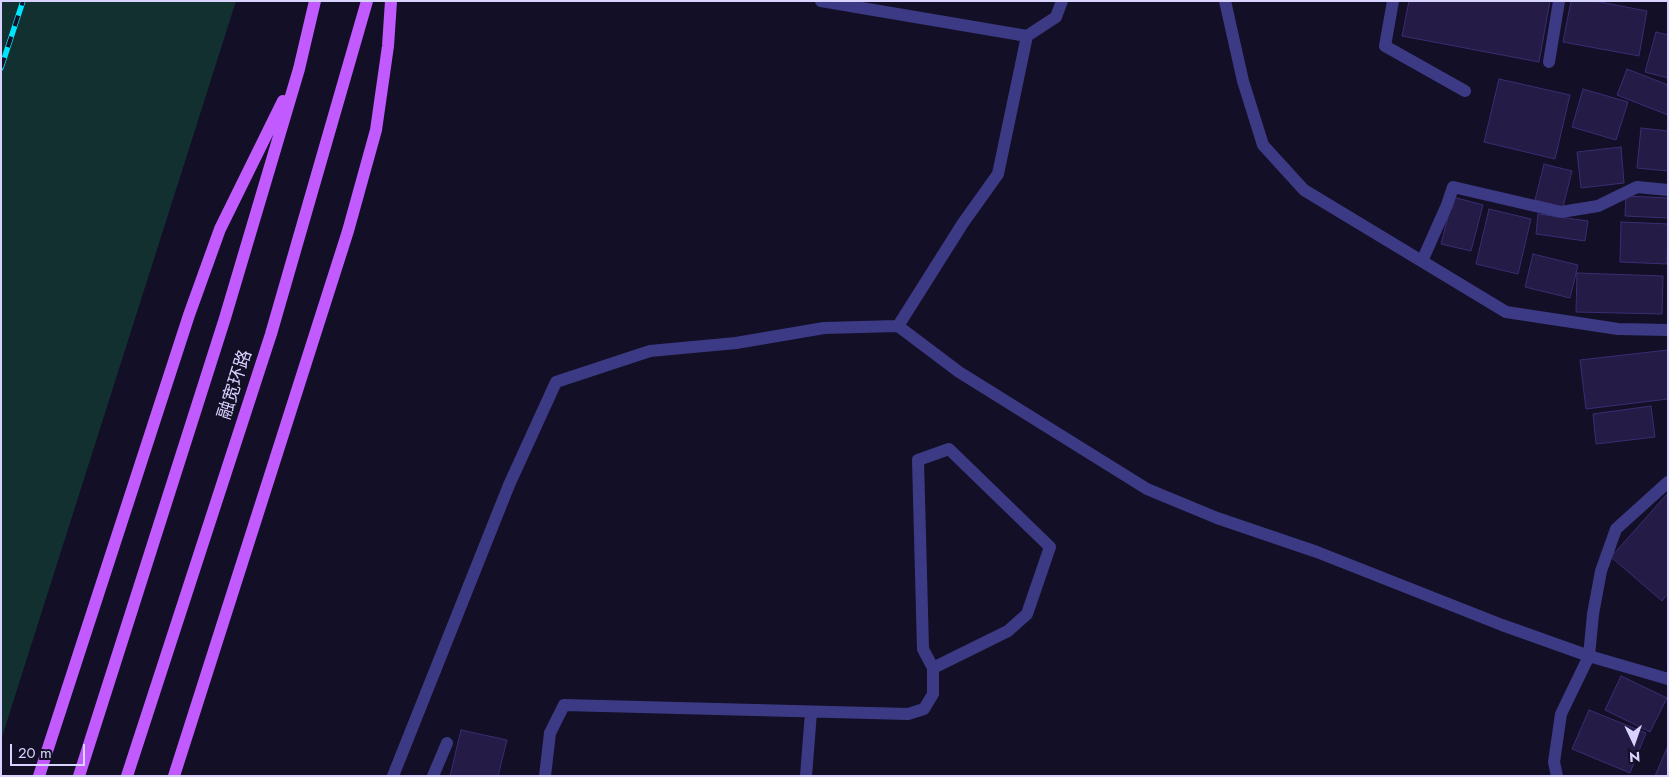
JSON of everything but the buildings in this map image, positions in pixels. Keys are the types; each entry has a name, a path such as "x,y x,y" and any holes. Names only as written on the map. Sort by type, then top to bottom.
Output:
{"main road":[{"name":"融宽环路","path":"79,776 225,318 299,70 315,1"},
{"name":"融宽环路","path":"127,776 271,334 367,1"},
{"path":"174,776 348,231 376,130 388,46 392,1"},
{"path":"40,776 189,315 217,238 299,70"}],"street":[{"path":"820,1 1027,36 1056,17 1062,1"},
{"path":"1225,1 1242,81 1263,145 1304,190 1506,312 1618,329 1668,330"},
{"path":"1393,1 1385,46 1465,91"},
{"path":"1549,62 1559,1"},
{"path":"898,326 963,223 998,174 1027,36"},
{"path":"1422,261 1453,187 1561,212 1598,206 1637,187 1668,190"},
{"path":"393,776 509,485 556,382 650,351 736,343 824,328 898,326 959,372 1147,489 1217,518 1318,552 1502,625 1590,656 1668,680"},
{"path":"545,776 550,733 564,705 908,714 924,709 933,694 934,668 923,649 918,460 949,449 1050,547 1027,614 1008,631 934,668"},
{"path":"1557,776 1554,762 1561,714 1590,656 1593,614 1601,571 1616,529 1668,482"},
{"path":"806,776 811,712"},
{"path":"433,776 447,743"}],"green space":[{"path":"1,1 236,1 1,740"}],"railway":[{"path":"1,68 23,1"}]}
